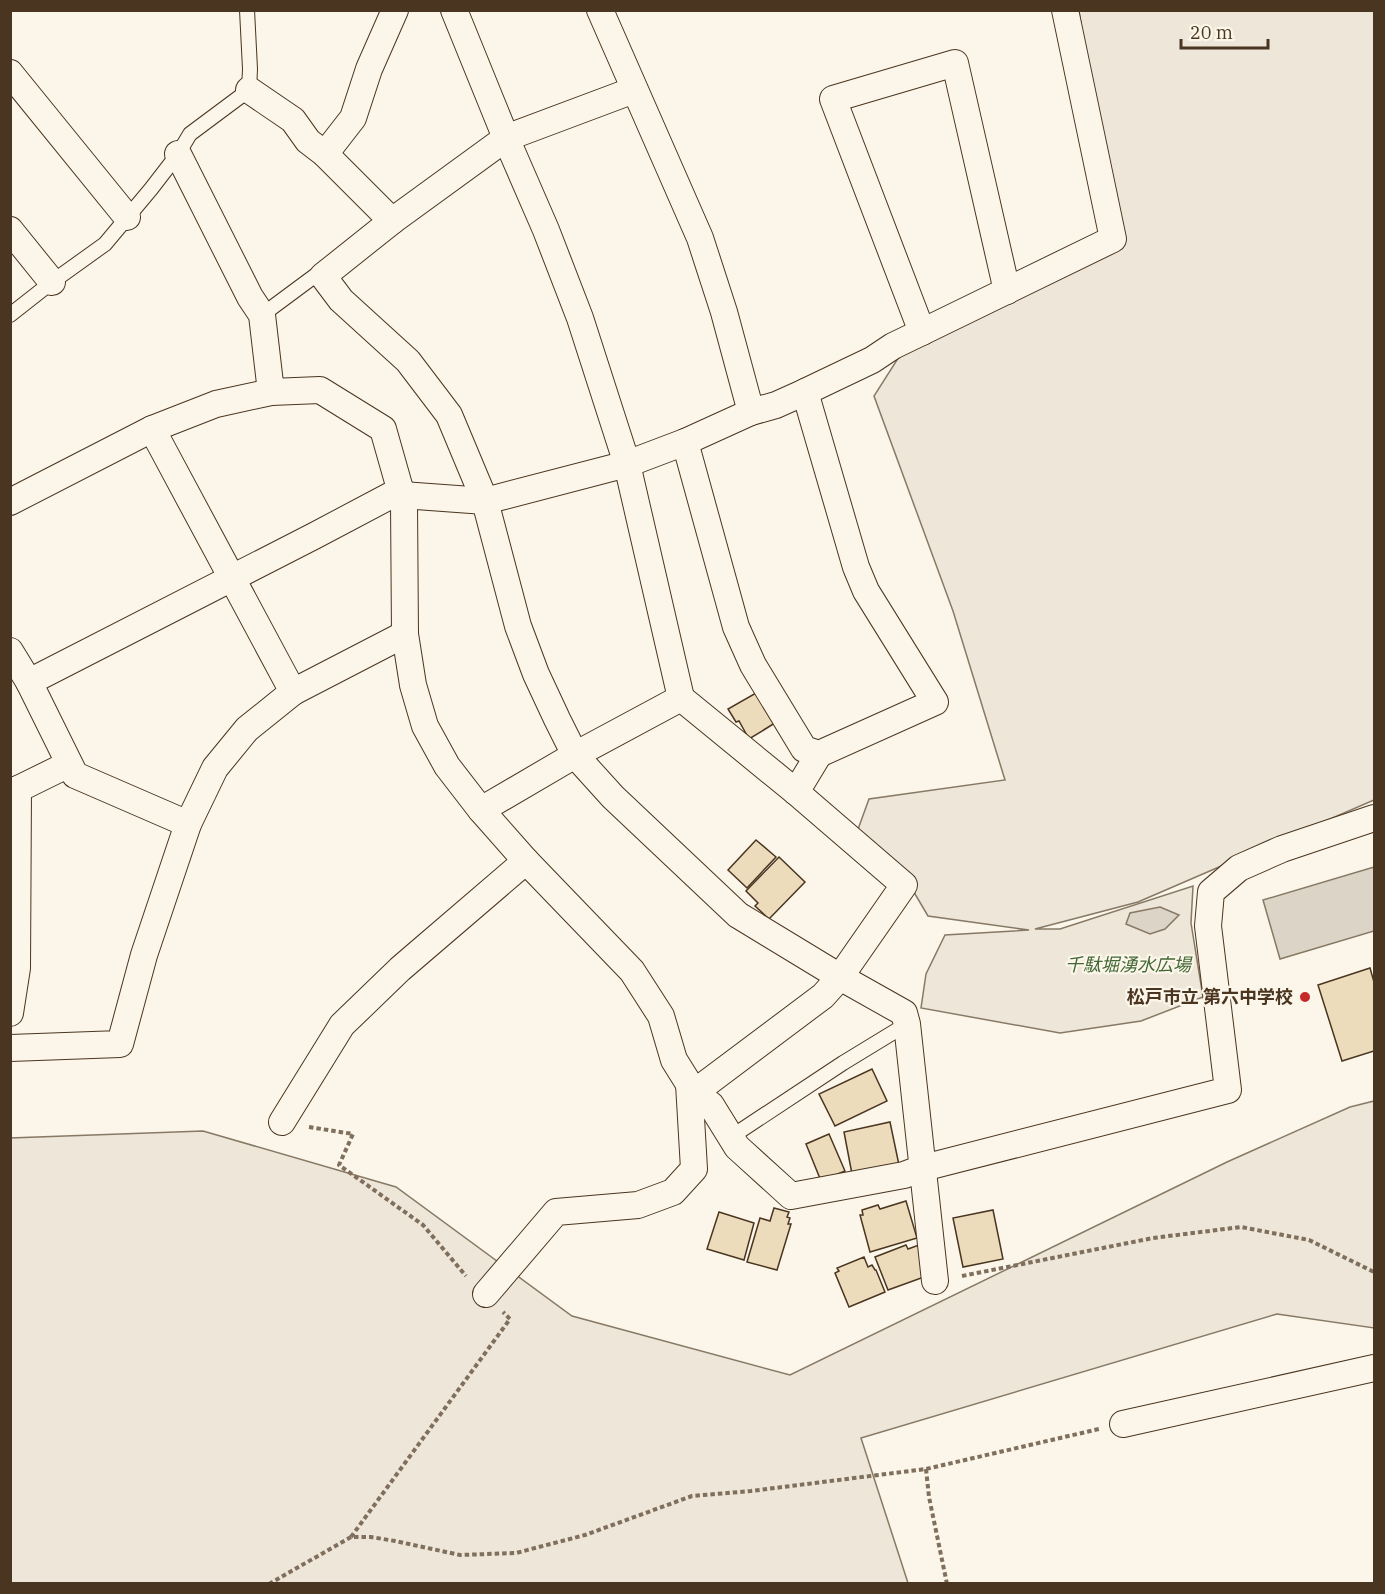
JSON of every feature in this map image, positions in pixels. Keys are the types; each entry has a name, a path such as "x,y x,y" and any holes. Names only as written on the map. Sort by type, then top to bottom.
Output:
{"street":[{"path":"325,154 353,118 369,69 395,10"},
{"path":"454,10 546,230 580,318 627,464 681,698 796,792 904,885 840,977 823,996 692,1088"},
{"path":"600,10 700,238 724,312 751,412"},
{"path":"29,682 402,492 485,501 627,464 805,392 873,360 893,346 1113,239 1065,10"},
{"path":"922,332 833,99 955,63 1007,291"},
{"path":"10,73 127,217"},
{"path":"249,90 293,120 308,141 325,154 392,221"},
{"path":"634,90 506,138 392,221 323,276 341,300 408,361 449,415 485,501 518,626 536,674 575,755 613,797 738,915 904,1013 935,1281"},
{"path":"178,154 250,297 262,315 271,392"},
{"path":"10,230 52,282"},
{"path":"10,502 152,429 216,404 271,392 320,390 383,429 404,503 405,634 412,685 425,726 447,766 481,810 526,861 632,971 661,1016 674,1060 692,1088 711,1105 737,1147 791,1196 904,1175 923,1168 1228,1090 1208,927 1211,892 1239,868 1282,849 1374,819"},
{"path":"796,792 819,754 935,702 866,591 856,567 805,392"},
{"path":"152,429 293,692"},
{"path":"685,442 736,627 753,665 804,749 819,754"},
{"path":"10,1048 120,1044 144,955 188,824 215,768 247,729 293,692 405,634"},
{"path":"10,651 29,682 75,775 188,824"},
{"path":"481,810 575,755 681,698"},
{"path":"10,1013 17,968 14,791 69,764"},
{"path":"282,1122 342,1025 400,969 526,861"},
{"path":"486,1294 556,1212 638,1204 673,1192 694,1169 692,1088"},
{"path":"1123,1424 1374,1368"}],"lane":[{"path":"10,315 105,244 151,189 190,134 249,90 247,10"},
{"path":"262,315 320,272 323,276"},
{"path":"731,1137 907,1024"}],"path":[{"path":"269,1584 351,1536 510,1320 486,1294 477,1288 423,1225 339,1165 353,1134 282,1122"},
{"path":"935,1281 1153,1238 1241,1227 1309,1240 1374,1272"},
{"path":"351,1536 395,1541 460,1555 516,1553 585,1535 692,1496 926,1469 1123,1424"},
{"path":"926,1469 929,1497 947,1584"}],"green space":[{"name":"千駄堀湧水広場","path":"1079,11 1374,11 1374,800 1138,902 1035,929 1060,929 1193,886 1191,923 1203,997 1141,1021 1060,1033 921,1008 926,974 945,935 1029,930 928,916 905,877 857,832 869,799 1005,780 953,611 874,396 902,352 1117,251"},
{"path":"1374,1101 1374,1328 1277,1314 861,1438 908,1583 11,1583 10,1138 203,1131 396,1187 572,1316 790,1375 1227,1162 1350,1107"}],"shaded area":[{"path":"1374,867 1374,931 1280,959 1263,900"},
{"path":"1160,907 1179,915 1165,929 1150,934 1126,924 1130,913"}],"building":[{"path":"756,693 775,723 749,739 739,721 736,722 728,709"},
{"path":"756,840 776,857 747,888 728,870"},
{"path":"779,857 805,882 769,919 755,906 758,903 746,891"},
{"path":"1370,968 1374,982 1374,1051 1342,1061 1318,985"},
{"path":"872,1069 887,1101 835,1126 819,1094"},
{"path":"890,1122 899,1165 852,1174 844,1132"},
{"path":"829,1134 845,1171 821,1181 806,1144"},
{"path":"906,1201 917,1238 870,1252 860,1215 863,1215 862,1210 878,1205 880,1209"},
{"path":"774,1208 789,1212 788,1224 791,1224 777,1270 747,1262 760,1218 770,1221"},
{"path":"993,1210 1003,1259 963,1267 953,1218"},
{"path":"719,1212 754,1223 744,1260 707,1249"},
{"path":"906,1245 908,1249 919,1245 924,1277 888,1290 875,1257"},
{"path":"864,1257 868,1267 872,1265 876,1270 885,1292 849,1307 835,1273 839,1271 837,1268"}],"place":[{"name":"松戸市立 第六中学校","path":"1305,997"}]}
